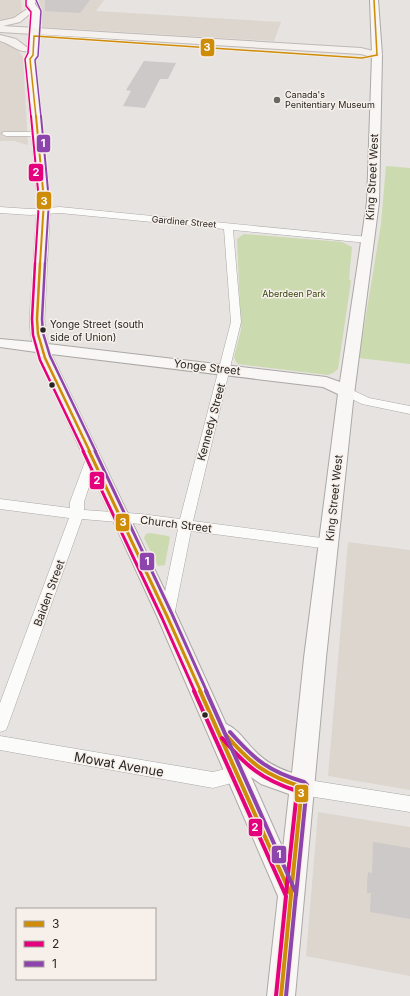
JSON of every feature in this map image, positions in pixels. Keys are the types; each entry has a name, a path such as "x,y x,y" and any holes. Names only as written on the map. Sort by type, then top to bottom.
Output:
{"main road":[{"name":"King Street West","path":"281,996 302,787 346,391 373,202 377,56 374,0"},
{"path":"0,24 17,20 30,5 36,11 29,33 27,54 37,134 44,211 37,319 38,334 45,358 167,616 291,895"},
{"path":"0,28 29,33 362,58 377,56"},
{"path":"0,34 29,33"},
{"path":"0,38 12,41 27,54"},
{"name":"Yonge Street","path":"0,342 326,382 346,391"},
{"path":"214,721 253,765 274,778 302,787"}],"street":[{"path":"6,134 37,134"},
{"name":"Gardiner Street","path":"0,210 30,212 60,210 368,240"},
{"name":"Kennedy Street","path":"167,616 185,525 236,322 228,226"},
{"name":"Yonge Street","path":"346,391 366,401 410,410"},
{"name":"Baiden Street","path":"0,725 77,514 77,502 92,460"},
{"name":"Church Street","path":"0,504 77,514 185,525 329,544"},
{"name":"Mowat Avenue","path":"0,743 213,780 237,774"},
{"path":"302,787 410,804"}],"shaded area":[{"path":"0,0 21,0 21,16 0,23"},
{"path":"39,0 104,0 96,11 281,22 274,41 42,27"},
{"path":"0,40 18,49 23,58 28,145 14,141 0,141"},
{"path":"348,542 410,550 410,790 328,776"},
{"path":"318,812 410,827 410,976 306,956"}],"green space":[{"path":"386,166 410,168 410,364 359,358 381,224"},
{"name":"Aberdeen Park","path":"244,234 342,242 352,247 349,279 351,281 338,369 333,373 328,375 238,364 236,362 234,357 241,330 237,239"},
{"path":"150,533 170,537 165,565 158,566 144,538 146,534"}],"building":[{"path":"45,0 90,0 80,13 45,11"},
{"path":"144,61 176,63 168,79 160,79 145,108 123,106 131,91 126,90"},
{"path":"373,842 410,848 410,919 370,912 371,893 367,893 367,883 368,872 372,873"}],"transit line":[{"name":"2","path":"26,0 26,6 31,12 28,53 25,59 39,201 32,319 33,335 40,360 162,618 286,896 276,996"},
{"name":"1","path":"36,0 41,11 38,56 35,60 49,201 42,319 43,333 50,356 172,614 296,893 286,996"},
{"name":"3","path":"374,0 377,55"},
{"name":"3","path":"281,996 291,895 167,616 45,358 38,334 37,319 44,201 30,59 33,55 34,36 362,58 377,55"},
{"name":"1","path":"230,732 247,751 262,764 290,778 304,782 307,785 296,895"},
{"name":"3","path":"226,735 251,762 267,774 302,787 291,894"},
{"name":"2","path":"222,738 247,765 263,777 284,787 297,791 286,893"}],"place":[{"name":"Canada's Penitentiary Museum","path":"277,100"},
{"name":"Yonge Street (south side of Union)","path":"43,330"}]}
